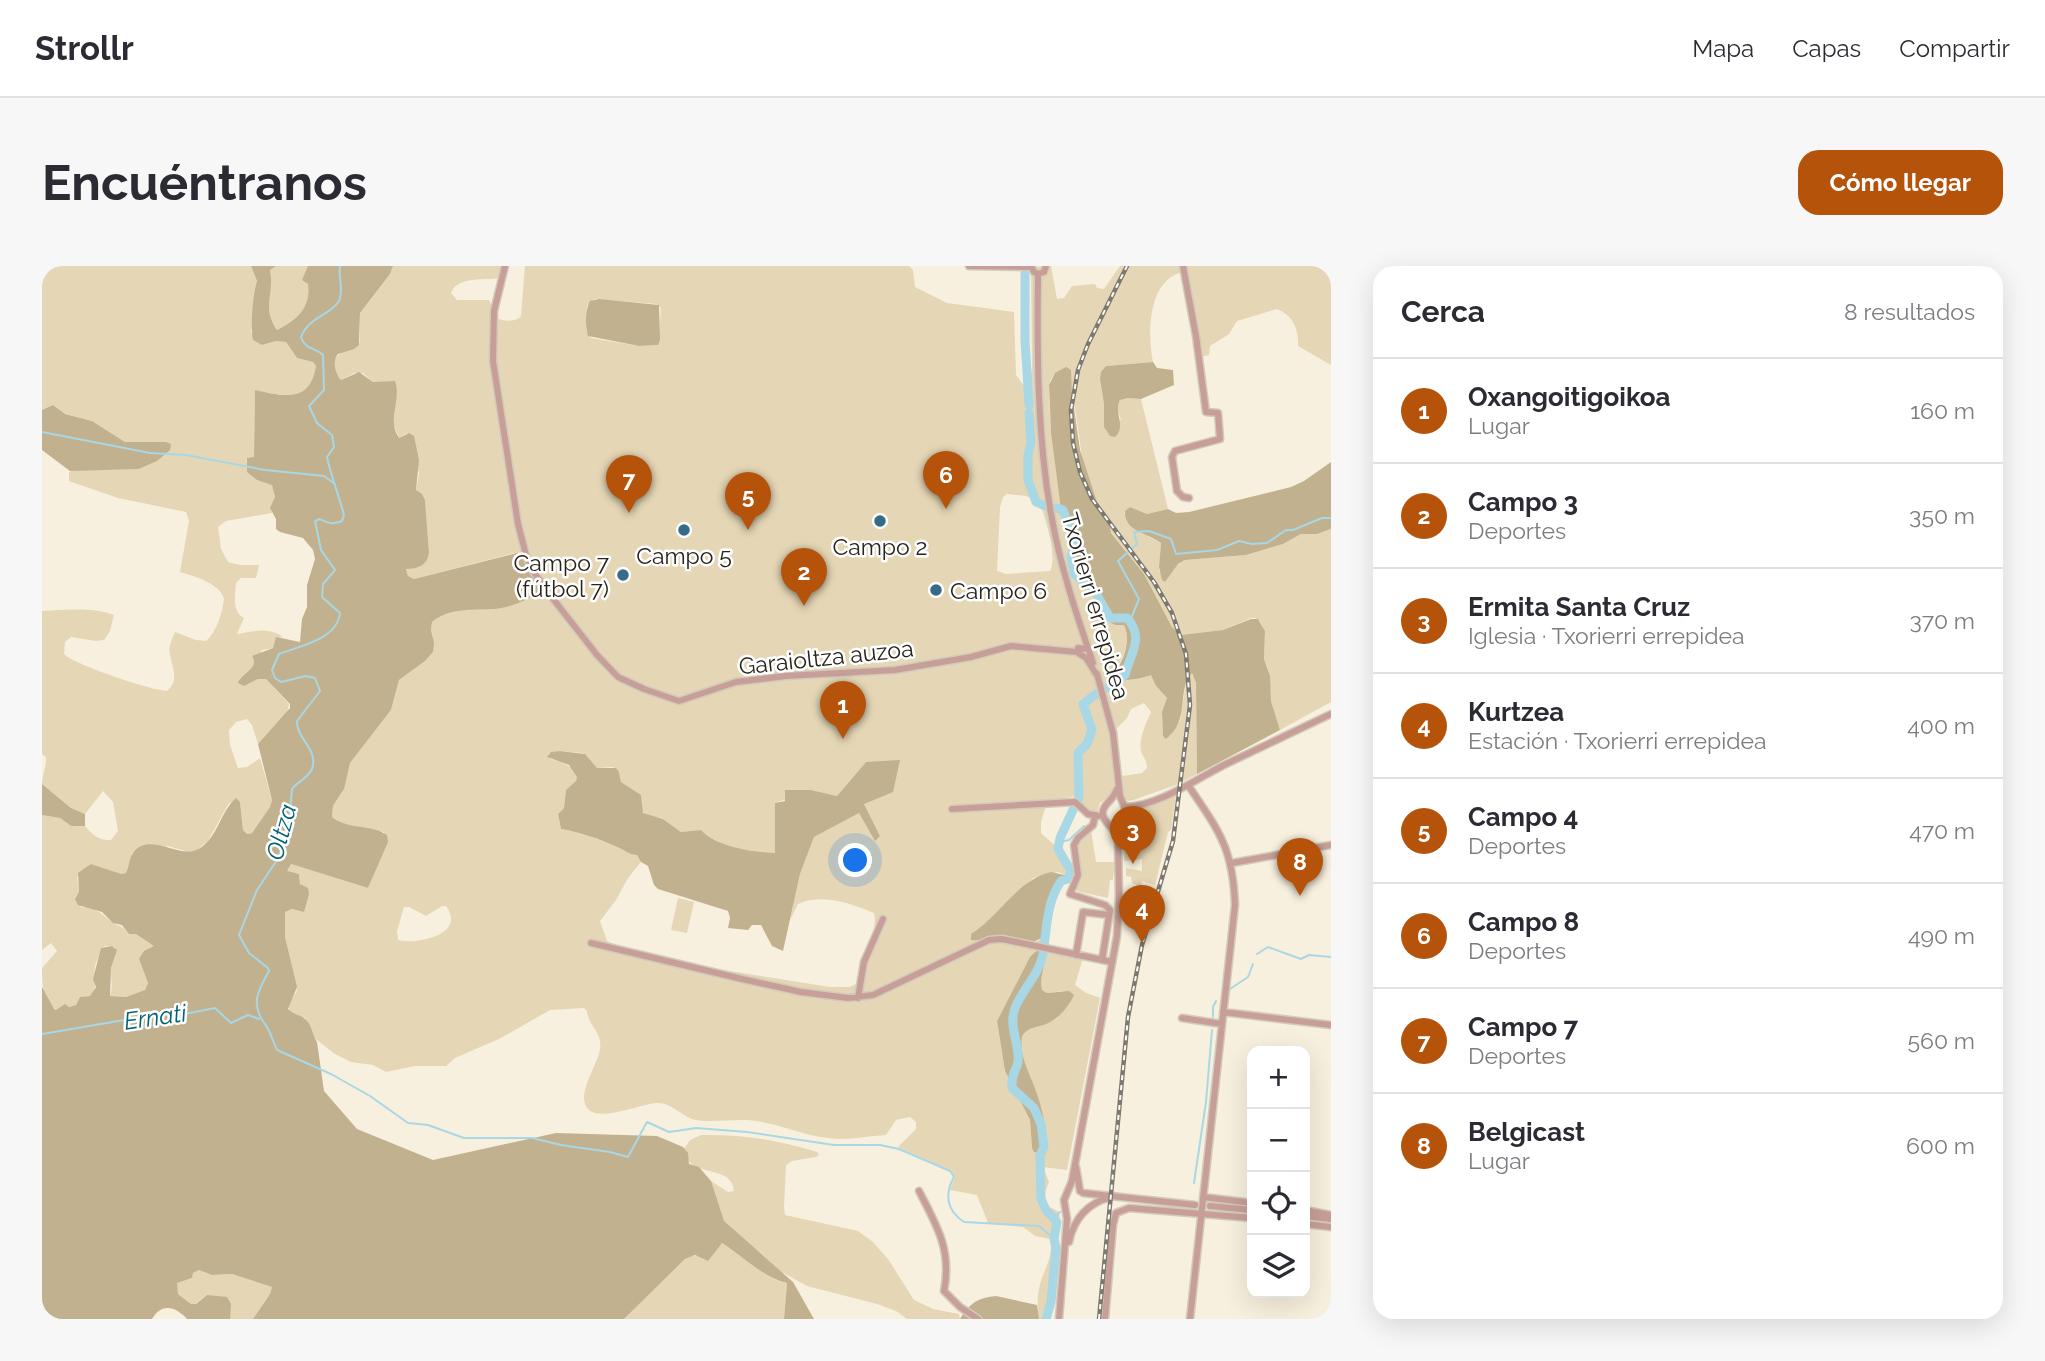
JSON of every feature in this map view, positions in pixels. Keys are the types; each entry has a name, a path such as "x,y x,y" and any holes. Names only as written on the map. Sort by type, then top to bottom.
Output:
{"street":[{"name":"Garaioltza auzoa","path":"505,266 494,311 494,361 516,511 526,555 531,568 550,595 597,656 618,677 679,701 736,682 786,676 895,670 971,657 1012,646 1070,652 1078,650"},
{"path":"969,266 1031,267 1038,274 1044,271 1046,266"},
{"path":"1183,266 1206,412 1218,413 1220,439 1175,451 1172,457 1177,491 1183,497 1189,498"},
{"name":"Txorierri errepidea","path":"1038,274 1040,408 1044,468 1058,548 1113,733 1118,780 1125,808"},
{"path":"1078,650 1082,640 1080,624"},
{"path":"1078,650 1088,649"},
{"path":"1078,650 1098,677"},
{"path":"1112,802 1125,808 1139,805 1188,785 1331,714"},
{"name":"Txorierri errepidea","path":"1099,816 1105,806 1112,802 1118,780"},
{"path":"1188,785 1223,840 1232,863 1235,905 1190,1319"},
{"path":"952,809 1077,804 1084,812 1099,816 1115,830 1118,848 1119,913 1077,1155 1064,1204 1067,1211 1059,1319"},
{"path":"1118,848 1125,808"},
{"path":"1099,816 1074,845 1078,875 1070,894 1105,905 1110,910 1102,960"},
{"path":"1109,824 1116,826 1123,823"},
{"path":"1232,863 1331,845"},
{"path":"1076,954 1083,912 1109,915"},
{"path":"858,998 864,962 883,919"},
{"path":"591,943 801,992 858,998 873,995 989,940 1002,939 1112,962"},
{"path":"1223,1012 1331,1025"},
{"path":"1182,1018 1222,1024"},
{"path":"1065,1257 1071,1232 1084,1212 1088,1199 1082,1192 1076,1171 1077,1155"},
{"path":"919,1191 944,1244 947,1258 944,1291 960,1307 978,1319"},
{"path":"1068,1194 1082,1192 1195,1205"},
{"path":"1067,1211 1074,1215 1084,1212 1101,1200 1114,1196"},
{"path":"1203,1197 1247,1202"},
{"path":"1210,1206 1247,1210"},
{"path":"1105,1319 1116,1213 1129,1208 1247,1218"},
{"path":"1310,1211 1331,1217"},
{"path":"1310,1216 1331,1217"},
{"path":"1310,1225 1331,1227"}],"shaded area":[{"path":"42,266 251,266 257,281 251,332 262,345 276,341 286,342 297,358 313,362 316,366 308,387 294,395 255,391 254,457 246,461 257,480 272,484 275,497 272,513 226,521 218,527 221,549 228,562 259,565 256,578 241,578 236,583 236,608 244,618 237,634 266,631 283,637 276,638 273,648 262,650 254,666 239,679 244,686 258,679 266,679 289,704 287,714 258,744 252,725 247,719 236,722 229,730 230,745 238,768 247,767 260,758 272,800 270,807 252,833 247,834 243,830 240,802 229,803 208,841 195,851 168,846 132,853 126,873 121,875 91,864 77,877 81,907 98,911 129,934 136,934 155,946 139,959 148,983 145,990 126,997 110,996 115,947 106,946 101,948 95,966 95,986 90,996 80,997 76,1005 56,1010 45,996 42,980 42,968 57,951 51,943 42,950 42,815 60,818 71,826 85,826 103,840 111,840 118,831 113,802 103,791 85,814 71,808 42,784 46,757 42,754 42,611 88,610 114,615 110,631 104,640 71,637 65,642 64,654 113,676 167,691 174,678 170,649 175,632 206,641 218,622 224,599 212,585 180,572 189,521 186,512 118,498 69,481 69,472 75,470 139,469 157,461 135,443 125,442 92,421 65,414 53,405 42,410"},
{"path":"251,266 276,266 270,270 269,307 277,330 291,322 305,306 308,284 302,280 308,266 393,266 390,274 360,313 359,345 338,354 335,363 341,380 359,372 373,382 395,381 395,431 399,438 409,433 414,436 419,460 416,490 425,500 429,552 422,565 406,569 408,576 414,579 517,553 524,557 543,588 533,596 512,605 498,609 453,612 432,622 433,652 399,680 391,710 350,763 344,789 333,806 332,817 338,821 374,829 387,835 388,842 368,888 291,864 287,871 299,874 300,884 308,888 309,894 304,912 292,909 285,912 285,937 297,987 288,1009 303,1017 311,1027 317,1042 324,1091 357,1129 433,1160 556,1133 657,1136 683,1147 688,1153 689,1164 699,1167 711,1181 724,1221 793,1282 814,1319 784,1319 787,1283 761,1271 722,1243 708,1261 695,1255 685,1259 624,1319 253,1319 272,1287 232,1274 212,1275 199,1270 193,1273 192,1278 177,1283 178,1294 191,1304 196,1304 207,1295 227,1297 231,1304 230,1319 187,1319 174,1309 165,1308 152,1319 42,1319 42,987 54,1009 65,1004 69,1007 76,1005 80,997 90,996 96,987 93,979 101,948 112,946 117,950 111,968 110,996 126,997 145,990 148,983 139,959 144,951 154,946 136,934 129,934 122,925 113,923 102,912 78,905 75,899 79,892 78,873 91,864 121,874 126,873 133,853 147,844 189,852 196,850 209,840 236,798 240,802 243,830 247,834 252,833 272,800 258,744 290,708 290,704 266,679 258,679 244,686 238,683 254,664 252,656 273,648 276,637 300,642 302,619 307,607 307,585 315,559 313,550 303,538 276,529 276,519 270,508 275,497 272,485 257,480 247,472 247,458 254,457 255,390 285,395 301,392 308,387 316,366 313,362 297,358 286,342 276,341 262,345 253,340 252,310 257,281"},
{"path":"276,266 308,266 303,280 308,284 305,307 296,318 277,330 269,307 270,270"},
{"path":"393,266 507,266 500,278 466,281 454,287 451,293 457,300 489,300 497,318 510,321 521,316 525,266 909,266 913,270 915,287 947,303 1014,312 1016,375 1025,387 1032,368 1031,267 1051,266 1057,299 1064,298 1072,286 1095,284 1097,288 1104,289 1120,266 1331,266 1331,365 1298,346 1294,324 1287,315 1277,309 1237,321 1229,334 1210,346 1209,355 1201,357 1197,323 1183,272 1171,277 1157,296 1150,337 1153,362 1106,366 1101,380 1104,427 1121,420 1117,407 1120,400 1141,399 1168,509 1147,514 1130,507 1124,513 1139,532 1161,543 1159,570 1165,582 1176,566 1185,560 1246,555 1283,544 1301,534 1317,534 1331,529 1331,702 1280,730 1271,701 1269,672 1264,659 1265,632 1260,621 1251,618 1223,630 1181,635 1172,627 1144,574 1111,533 1110,525 1097,502 1083,464 1072,387 1055,373 1050,381 1051,433 1062,518 1094,596 1126,630 1124,655 1108,678 1113,683 1151,674 1156,686 1167,698 1162,712 1163,735 1170,736 1180,721 1186,683 1191,672 1196,683 1197,774 1176,785 1133,800 1128,801 1115,792 1100,803 1097,813 1084,807 1080,795 1046,805 1041,833 1065,856 1069,876 1058,872 1033,878 970,936 978,941 1033,943 1045,937 1045,948 1027,963 997,1021 1005,1071 1030,1120 1032,1148 1044,1123 1023,1057 1022,1037 1028,1029 1056,1019 1068,1005 1063,991 1047,993 1042,990 1045,949 1083,958 1075,985 1100,998 1067,1170 1043,1167 1049,1182 1043,1198 1046,1205 1059,1212 1060,1218 1049,1319 1039,1319 1038,1302 1040,1284 1050,1257 1050,1239 1035,1236 1023,1227 988,1223 977,1195 950,1190 955,1177 951,1171 898,1147 916,1129 916,1122 910,1117 896,1120 886,1135 835,1139 756,1121 692,1119 668,1105 659,1103 612,1113 594,1113 588,1109 584,1096 600,1043 584,1008 550,1010 499,1039 455,1058 446,1066 415,1066 386,1072 373,1065 351,1062 335,1054 313,1037 305,1018 290,1012 288,1005 297,991 285,937 285,912 292,909 304,912 299,874 286,872 291,864 368,888 383,852 384,832 344,825 332,817 333,806 342,793 350,763 391,710 399,680 425,661 433,638 432,622 452,612 496,609 511,605 545,587 514,553 414,579 408,576 406,568 422,565 429,552 425,500 416,491 419,473 407,433 399,438 393,423 395,382 373,382 363,373 354,373 341,380 334,366 337,356 360,343 360,313 390,274","holes":["595,299 657,304 661,308 658,345 639,346 591,338 586,331 587,306","1007,494 1026,496 1040,503 1052,547 1050,571 1006,574 997,571 1000,507","1144,703 1151,712 1141,741 1141,751 1147,768 1142,773 1123,776 1117,728 1127,718 1131,709","549,753 583,753 597,768 613,767 619,772 621,782 639,795 645,815 662,818 681,832 701,830 726,845 775,853 775,803 811,790 837,796 866,762 864,804 880,836 875,840 859,813 814,837 800,874 790,920 798,904 816,899 846,903 874,913 872,938 858,983 850,987 830,987 692,965 630,952 607,941 600,921 641,862 637,855 589,836 561,829 558,814 564,808 566,790 577,777 569,766 550,759","446,906 451,916 450,924 445,930 427,939 398,940 397,931 404,907 426,916"]},
{"path":"599,299 659,305 658,345 639,346 588,336 588,305 590,301"},
{"path":"1153,362 1157,368 1173,370 1174,385 1141,399 1120,400 1120,428 1115,437 1110,436 1104,427 1101,372 1106,366"},
{"path":"1066,367 1071,370 1080,450 1097,502 1110,525 1111,533 1144,574 1172,627 1181,635 1223,630 1258,619 1265,631 1264,659 1270,676 1271,701 1280,730 1197,774 1196,683 1192,673 1187,680 1178,723 1166,739 1163,736 1162,712 1167,698 1156,686 1151,675 1113,683 1108,680 1124,656 1127,635 1124,625 1111,623 1114,615 1094,596 1062,518 1051,433 1049,385 1055,373"},
{"path":"53,405 65,414 92,421 125,442 166,442 171,444 170,450 157,461 139,469 70,471 42,450 42,410"},
{"path":"1331,462 1331,529 1317,534 1301,534 1283,544 1246,555 1185,560 1178,564 1165,582 1159,567 1161,543 1133,528 1126,518 1125,511 1130,507 1147,514 1168,509 1176,513 1189,512 1291,487"},
{"path":"551,752 585,754 597,768 616,768 621,782 641,795 643,813 663,819 681,832 701,830 725,844 746,850 775,853 775,803 785,801 785,790 811,790 837,796 866,762 900,760 893,792 864,804 880,836 875,841 859,813 814,837 800,874 783,951 772,946 761,925 752,925 748,930 728,928 728,911 658,889 648,866 641,862 637,855 589,836 561,829 558,814 564,808 566,790 577,777 569,765 547,757"},
{"path":"42,784 71,808 85,814 85,826 71,826 60,818 42,815"},
{"path":"1176,795 1171,830 1168,832 1155,885 1142,881 1141,887 1132,883 1131,877 1126,876 1126,868 1142,871 1142,859 1124,861 1123,828 1133,811"},
{"path":"1091,830 1096,862 1115,862 1108,898 1076,891 1080,874 1076,849 1078,842"},
{"path":"1051,872 1069,876 1050,901 1045,937 1022,946 1000,941 971,940 971,934 1018,890 1039,876"},
{"path":"678,898 694,902 687,933 671,930"},
{"path":"1045,948 1042,990 1047,993 1069,991 1074,995 1055,1019 1030,1029 1022,1037 1024,1060 1038,1097 1044,1123 1046,1148 1039,1153 1032,1148 1030,1120 1005,1071 997,1021 1030,957"},
{"path":"701,1135 760,1139 817,1152 819,1155 816,1157 792,1161 786,1165 785,1215 858,1231 873,1242 888,1259 914,1300 933,1309 959,1314 960,1319 907,1319 896,1311 877,1304 807,1286 780,1271 761,1253 643,1166 711,1181 728,1192 734,1191 728,1178 693,1165 688,1160 684,1149 690,1140"},
{"path":"722,1243 761,1271 787,1283 784,1319 624,1319 685,1259 699,1256"},
{"path":"199,1270 212,1275 232,1274 272,1287 253,1319 230,1319 207,1295 191,1304 178,1294 176,1283 192,1278 193,1273"},
{"path":"996,1296 1037,1305 1039,1319 960,1319 975,1302"}],"waterway":[{"name":"Oltza","path":"340,266 339,301 309,325 301,337 305,344 323,355 324,390 309,406 317,423 332,435 334,447 327,457 344,515 342,521 336,523 320,519 315,521 321,550 335,570 323,584 322,597 340,613 332,630 325,636 279,654 272,670 275,678 281,682 306,676 315,678 320,691 297,721 313,762 310,772 292,789 290,812 279,857 257,890 239,935 249,953 269,971 259,991 257,1004 260,1017 277,1050 331,1074 370,1096 408,1123 428,1125 464,1138 532,1138 628,1157 647,1122 669,1132 696,1128 747,1132 834,1145 880,1145 899,1149 950,1171 954,1177 949,1190 949,1202 954,1213 964,1222 1039,1226 1054,1239"},
{"path":"1025,274 1029,405"},
{"path":"1029,413 1031,443 1028,480 1036,502 1045,506"},
{"path":"42,432 150,453 186,455 265,470 324,476 335,484"},
{"path":"1057,508 1063,510 1076,545 1071,556 1074,574 1094,590 1110,618 1127,618 1135,632 1135,646 1125,675 1107,688"},
{"path":"1130,621 1139,599 1118,561 1137,544 1134,532 1149,531 1171,539 1176,554 1217,550 1239,541 1267,543 1286,530 1293,530 1322,518 1331,518"},
{"path":"1046,1319 1051,1302 1057,1222 1046,1210 1041,1199 1040,1155 1044,1147 1041,1124 1034,1108 1012,1088 1018,1062 1013,1015 1018,1001 1041,962 1052,898 1061,881 1068,879 1071,871 1058,849 1060,838 1079,797 1078,753 1087,744 1092,730 1083,704 1096,694"},
{"path":"1060,842 1069,840 1084,826"},
{"path":"1257,954 1268,947 1301,959 1309,955 1331,957"},
{"path":"1230,989 1248,977 1253,964"},
{"path":"1213,1017 1216,1001"},
{"name":"Ernati","path":"42,1034 215,1008 231,1023 248,1015 259,1019"},
{"path":"1194,1183 1206,1102 1212,1030"},
{"path":"1054,1218 1060,1212"}],"railway":[{"path":"1099,1319 1128,1017 1142,945 1173,841 1190,705 1186,654 1172,613 1154,582 1092,499 1080,472 1073,443 1071,410 1078,370 1127,266"}],"place":[{"name":"Campo 8","path":"946,509"},
{"name":"Campo 7","path":"629,513"},
{"name":"Campo 2","path":"880,521"},
{"name":"Campo 5","path":"684,530"},
{"name":"Campo 4","path":"748,530"},
{"name":"Campo 7 (fútbol 7)","path":"623,575"},
{"name":"Campo 6","path":"936,590"},
{"name":"Campo 3","path":"804,606"},
{"name":"Oxangoitigoikoa","path":"843,739"},
{"name":"Ermita Santa Cruz","path":"1133,864"},
{"name":"Belgicast","path":"1300,896"},
{"name":"Kurtzea","path":"1142,943"}]}
